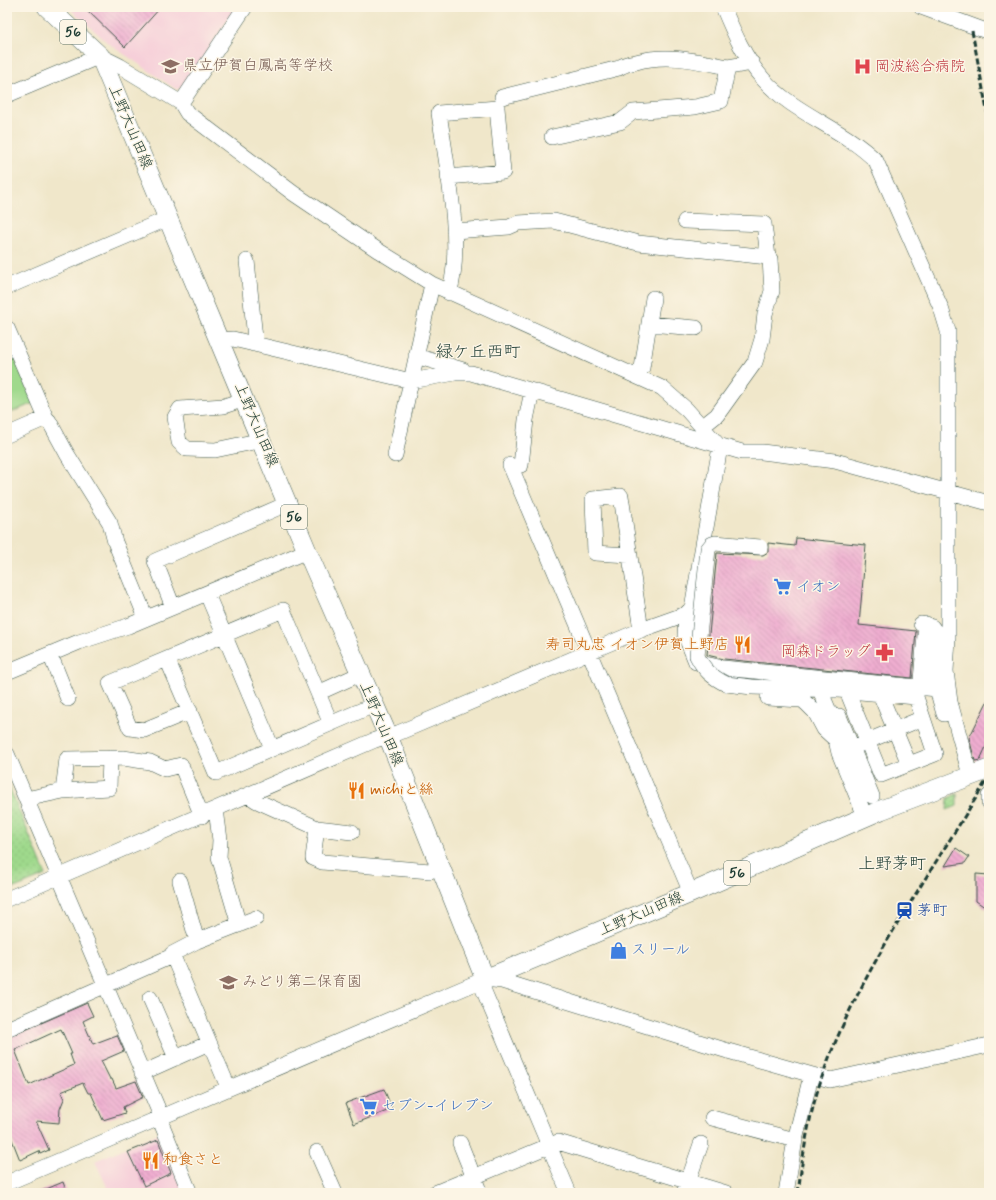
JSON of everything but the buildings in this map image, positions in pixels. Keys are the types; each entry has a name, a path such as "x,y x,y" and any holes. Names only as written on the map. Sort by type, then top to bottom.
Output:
{"main road":[{"name":"上野大山田線","path":"47,7 100,56 245,399 307,551 388,736 485,978 691,893 965,770 989,769"}],"street":[{"path":"181,103 245,7"},
{"path":"723,7 752,63 763,79 792,103 862,147 876,161 942,308 948,331 946,671 950,702 965,770"},
{"path":"921,7 989,32"},
{"path":"7,95 100,56 120,66 181,103 187,113 293,193 379,251 432,284 662,388 720,446"},
{"path":"502,97 619,68 622,65 648,58 682,58 728,67 752,63"},
{"path":"552,138 620,122 633,112 695,107 721,101 728,67"},
{"path":"448,177 503,172 497,108 439,113 454,231 454,278 449,293"},
{"path":"7,287 169,218"},
{"path":"454,231 509,227 518,222 543,220 638,242 768,256"},
{"path":"685,221 764,224 768,256 770,259 772,291 765,314 762,339 755,362 717,416 702,427"},
{"path":"247,261 255,338 253,344"},
{"path":"395,455 432,284"},
{"path":"636,376 642,368 653,298"},
{"path":"650,324 696,328"},
{"path":"7,328 46,418 110,523 115,542 146,618"},
{"path":"220,340 233,339 411,381 456,373 471,373"},
{"path":"416,356 742,452 762,452 836,460 948,493 989,503"},
{"path":"532,391 515,465 589,652 691,893"},
{"path":"245,399 224,406 180,410 175,417 179,442 187,449 215,450 262,440"},
{"path":"7,435 46,418"},
{"path":"7,899 388,736 641,630 686,614 692,608 720,446"},
{"path":"173,607 155,561 288,503"},
{"path":"686,614 685,635 696,662 723,668 826,688 916,697 935,754 881,775 851,745 824,728 815,712 802,700 758,698 713,678 703,668 697,656 708,549 712,544 720,543 760,548"},
{"path":"7,672 79,642 128,626 307,551"},
{"path":"629,555 641,630"},
{"path":"207,594 272,748"},
{"path":"190,711 144,730 130,728 110,683 283,610 331,724"},
{"path":"936,685 921,680 924,624 932,627 937,634 936,685 965,770"},
{"path":"50,654 68,699"},
{"path":"167,659 216,773 374,706"},
{"path":"318,693 360,674"},
{"path":"726,684 752,687 826,688 936,685"},
{"path":"826,688 872,796"},
{"path":"880,694 909,764"},
{"path":"851,745 922,718"},
{"path":"851,745 865,816"},
{"path":"7,754 161,1116 162,1125 190,1193"},
{"path":"26,799 63,791 109,788 110,758"},
{"path":"63,791 67,759 124,758 150,762 165,769 181,765 202,816"},
{"path":"248,795 256,801 317,828 352,832"},
{"path":"989,796 989,802"},
{"path":"216,810 220,840 219,857 239,925"},
{"path":"317,828 313,858 322,862 430,871 440,866"},
{"path":"180,881 197,941"},
{"path":"7,1029 172,956 172,954 197,941 256,918"},
{"path":"172,956 228,1087"},
{"path":"485,978 483,989 569,1193"},
{"path":"7,1182 485,978 502,981 811,1076 830,1080 989,1045"},
{"path":"150,998 176,1058"},
{"path":"142,1073 209,1043"},
{"path":"786,1193 796,1140 811,1076"},
{"path":"712,1118 796,1140"},
{"path":"435,1193 548,1144 558,1142 686,1187 726,1193"},
{"path":"460,1143 480,1193"},
{"path":"686,1187 701,1144"},
{"path":"317,1152 334,1193"}],"shaded area":[{"name":"県立伊賀白鳳高等学校","path":"68,7 237,7 183,88 176,89 109,44"},
{"path":"159,1133 185,1193 110,1193 95,1161"}],"green space":[{"path":"7,340 34,403 7,414"},
{"path":"7,782 46,875 7,891"},
{"path":"957,794 957,806 947,810 948,798"}],"railway":[{"path":"972,31 989,121"},
{"path":"798,1193 804,1149 813,1105 837,1037 876,960 989,776"}],"place":[{"name":"県立伊賀白鳳高等学校","path":"170,66"},
{"name":"岡波総合病院","path":"862,67"},
{"name":"イオン","path":"783,587"},
{"name":"寿司丸忠 イオン伊賀上野店","path":"742,645"},
{"name":"岡森ドラッグ","path":"884,652"},
{"name":"michiと絲","path":"357,790"},
{"name":"茅町","path":"904,911"},
{"name":"スリール","path":"618,950"},
{"name":"みどり第二保育園","path":"229,982"},
{"name":"セブン-イレブン","path":"369,1106"},
{"name":"和食さと","path":"150,1160"}],"district":[{"name":"緑ケ丘西町","path":"478,352"},
{"name":"上野茅町","path":"892,864"}]}
